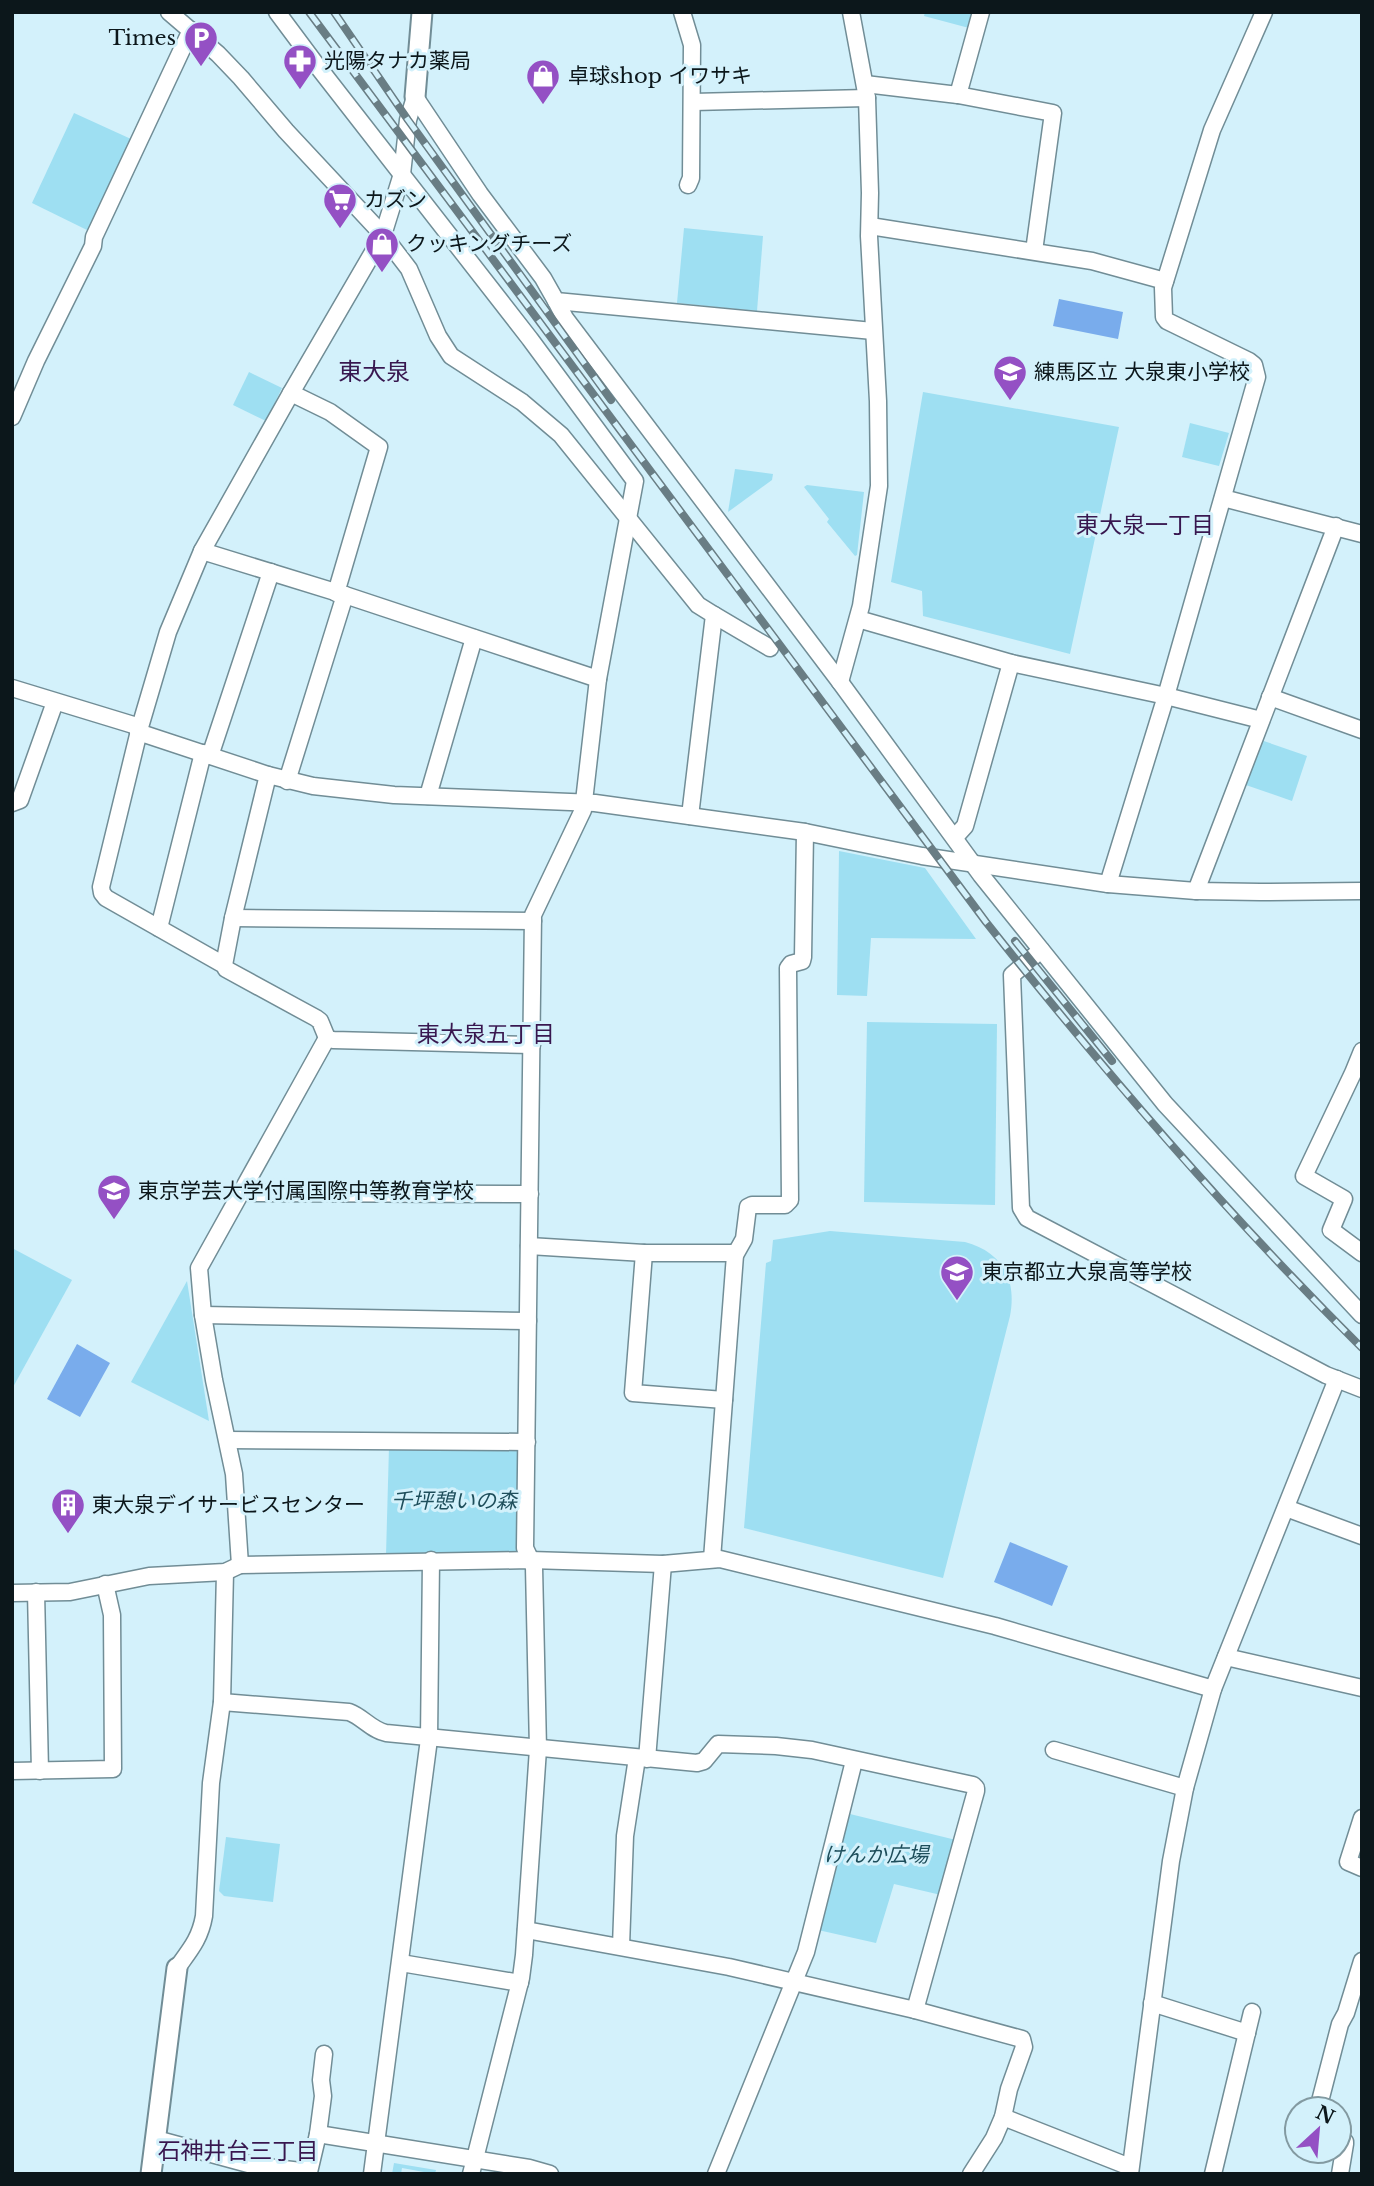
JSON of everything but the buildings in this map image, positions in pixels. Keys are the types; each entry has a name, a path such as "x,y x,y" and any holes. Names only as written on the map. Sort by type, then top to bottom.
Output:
{"street":[{"path":"169,12 241,78 286,131 383,235 409,269 438,336 451,356 544,419 575,451 698,605 770,648"},
{"path":"277,12 530,339 634,477 636,486 598,679 584,802 580,817 533,915 525,1548 534,1567 538,1749 520,1983 473,2167"},
{"path":"327,1038 316,1018 226,969 224,965 106,898 101,887 139,730 168,632 202,551 290,393 383,235 402,174 408,121 415,97 422,12"},
{"path":"682,12 692,45 691,178 688,185"},
{"path":"841,682 858,619 879,486 866,91 851,12"},
{"path":"958,95 981,12"},
{"path":"1108,884 1166,696 1257,371 1249,361 1167,321 1164,317 1163,288 1212,130 1264,12"},
{"path":"12,417 191,30"},
{"path":"693,102 866,91 958,95 1052,113 1034,251"},
{"path":"415,97 480,194 543,278 565,318 841,682 971,862 1165,1104 1359,1305"},
{"path":"870,226 1092,261 1165,281"},
{"path":"556,301 873,331"},
{"path":"287,781 341,594 379,447 330,412 290,393"},
{"path":"1223,498 1362,534"},
{"path":"1196,891 1336,526"},
{"path":"202,551 598,679"},
{"path":"159,928 206,755 271,572"},
{"path":"690,816 714,615"},
{"path":"858,619 1011,663 1166,696 1261,720"},
{"path":"428,796 474,638"},
{"path":"955,837 965,826 1011,663"},
{"path":"12,688 206,755 287,781 313,786 381,794 584,802 806,832 922,856 1108,884 1196,891 1260,892 1361,886"},
{"path":"1270,697 1362,730"},
{"path":"12,803 20,800 55,702"},
{"path":"224,965 268,775"},
{"path":"712,1559 735,1255 744,1238 748,1207 785,1205 789,1204 790,1200 788,968 791,964 802,961 803,957 806,832"},
{"path":"233,918 533,921"},
{"path":"1041,950 1012,975 1023,1213 1040,1225 1337,1379 1362,1389"},
{"path":"327,1038 341,1042 532,1045"},
{"path":"151,2174 177,1968 202,1932 208,1820 222,1702 233,1569 234,1474 214,1380 203,1315 199,1268 327,1038"},
{"path":"1362,1051 1304,1176 1343,1199 1331,1230 1362,1253"},
{"path":"243,1189 250,1192 530,1194"},
{"path":"529,1246 735,1255"},
{"path":"644,1253 633,1393 724,1399"},
{"path":"203,1315 528,1321"},
{"path":"1003,2117 1130,2170 1171,1861 1185,1788 1213,1689 1337,1379"},
{"path":"228,1440 527,1442"},
{"path":"1286,1508 1362,1536"},
{"path":"12,1593 70,1592 149,1576 233,1569 431,1560 663,1564 720,1559 995,1626 1213,1689"},
{"path":"372,2174 429,1739 431,1560"},
{"path":"621,1946 625,1836 642,1759 663,1564"},
{"path":"12,1772 113,1769 112,1615 105,1584"},
{"path":"36,1592 40,1771"},
{"path":"1226,1657 1362,1688"},
{"path":"222,1702 349,1712 380,1732 429,1739 642,1759 701,1763 715,1746 724,1742 812,1750 973,1785 976,1788 915,2010"},
{"path":"1054,1750 1185,1788"},
{"path":"716,2174 796,1982 854,1761"},
{"path":"1362,1818 1348,1862 1362,1868"},
{"path":"526,1930 621,1946 796,1982 1022,2039 1024,2047 1009,2089 1003,2117 994,2138 971,2174"},
{"path":"1322,2095 1340,2024 1362,1961"},
{"path":"401,1963 520,1983"},
{"path":"1152,2003 1247,2033"},
{"path":"1213,2174 1252,2012"},
{"path":"156,2139 252,2165 309,2172 323,2096 321,2080 324,2054"},
{"path":"318,2134 377,2143 473,2167 550,2174"}],"green space":[{"path":"925,12 973,12 969,28 924,16"},
{"path":"74,113 131,139 89,231 32,203"},
{"path":"684,228 763,236 757,311 677,303"},
{"path":"249,372 282,388 266,421 233,405"},
{"path":"923,392 1119,427 1070,654 923,616 922,591 891,582"},
{"path":"1190,423 1229,433 1219,466 1182,457"},
{"path":"735,469 773,474 772,480 728,512"},
{"path":"807,485 864,492 857,555 855,556 827,522 829,519 804,487"},
{"path":"1258,739 1307,756 1292,801 1243,784"},
{"path":"839,851 925,868 976,939 871,938 867,996 837,995"},
{"path":"867,1022 997,1024 995,1205 864,1202"},
{"path":"830,1231 965,1242 989,1253 1004,1269 1009,1279 1012,1303 1010,1316 943,1578 744,1528 766,1263 771,1261 773,1240"},
{"path":"12,1248 72,1280 12,1389"},
{"path":"187,1281 209,1421 131,1382"},
{"name":"千坪憩いの森","path":"389,1447 520,1449 519,1554 386,1555"},
{"name":"けんか広場","path":"850,1814 956,1840 941,1895 894,1884 876,1943 818,1930"},
{"path":"226,1837 280,1844 273,1902 224,1896 219,1891"},
{"path":"394,2163 436,2170 435,2174 402,2168 401,2174 392,2174"}],"shaded area":[{"path":"1059,299 1123,312 1118,339 1053,326"},
{"path":"77,1344 110,1363 80,1417 47,1399"},
{"path":"1010,1542 1068,1566 1052,1606 994,1582"}],"railway":[{"path":"309,12 986,922 1168,1141 1263,1246 1362,1348"},
{"path":"334,12 408,120 611,400"},
{"path":"1015,941 1112,1061"}],"place":[{"name":"Times","path":"201,68"},
{"name":"光陽タナカ薬局","path":"300,91"},
{"name":"卓球shop イワサキ","path":"543,106"},
{"name":"カズン","path":"340,230"},
{"name":"クッキングチーズ","path":"382,274"},
{"name":"練馬区立 大泉東小学校","path":"1010,402"},
{"name":"東京学芸大学付属国際中等教育学校","path":"114,1221"},
{"name":"東京都立大泉高等学校","path":"957,1302"},
{"name":"東大泉デイサービスセンター","path":"68,1535"}],"district":[{"name":"東大泉","path":"374,372"},
{"name":"東大泉一丁目","path":"1145,525"},
{"name":"東大泉五丁目","path":"486,1034"},
{"name":"石神井台三丁目","path":"238,2151"}]}
